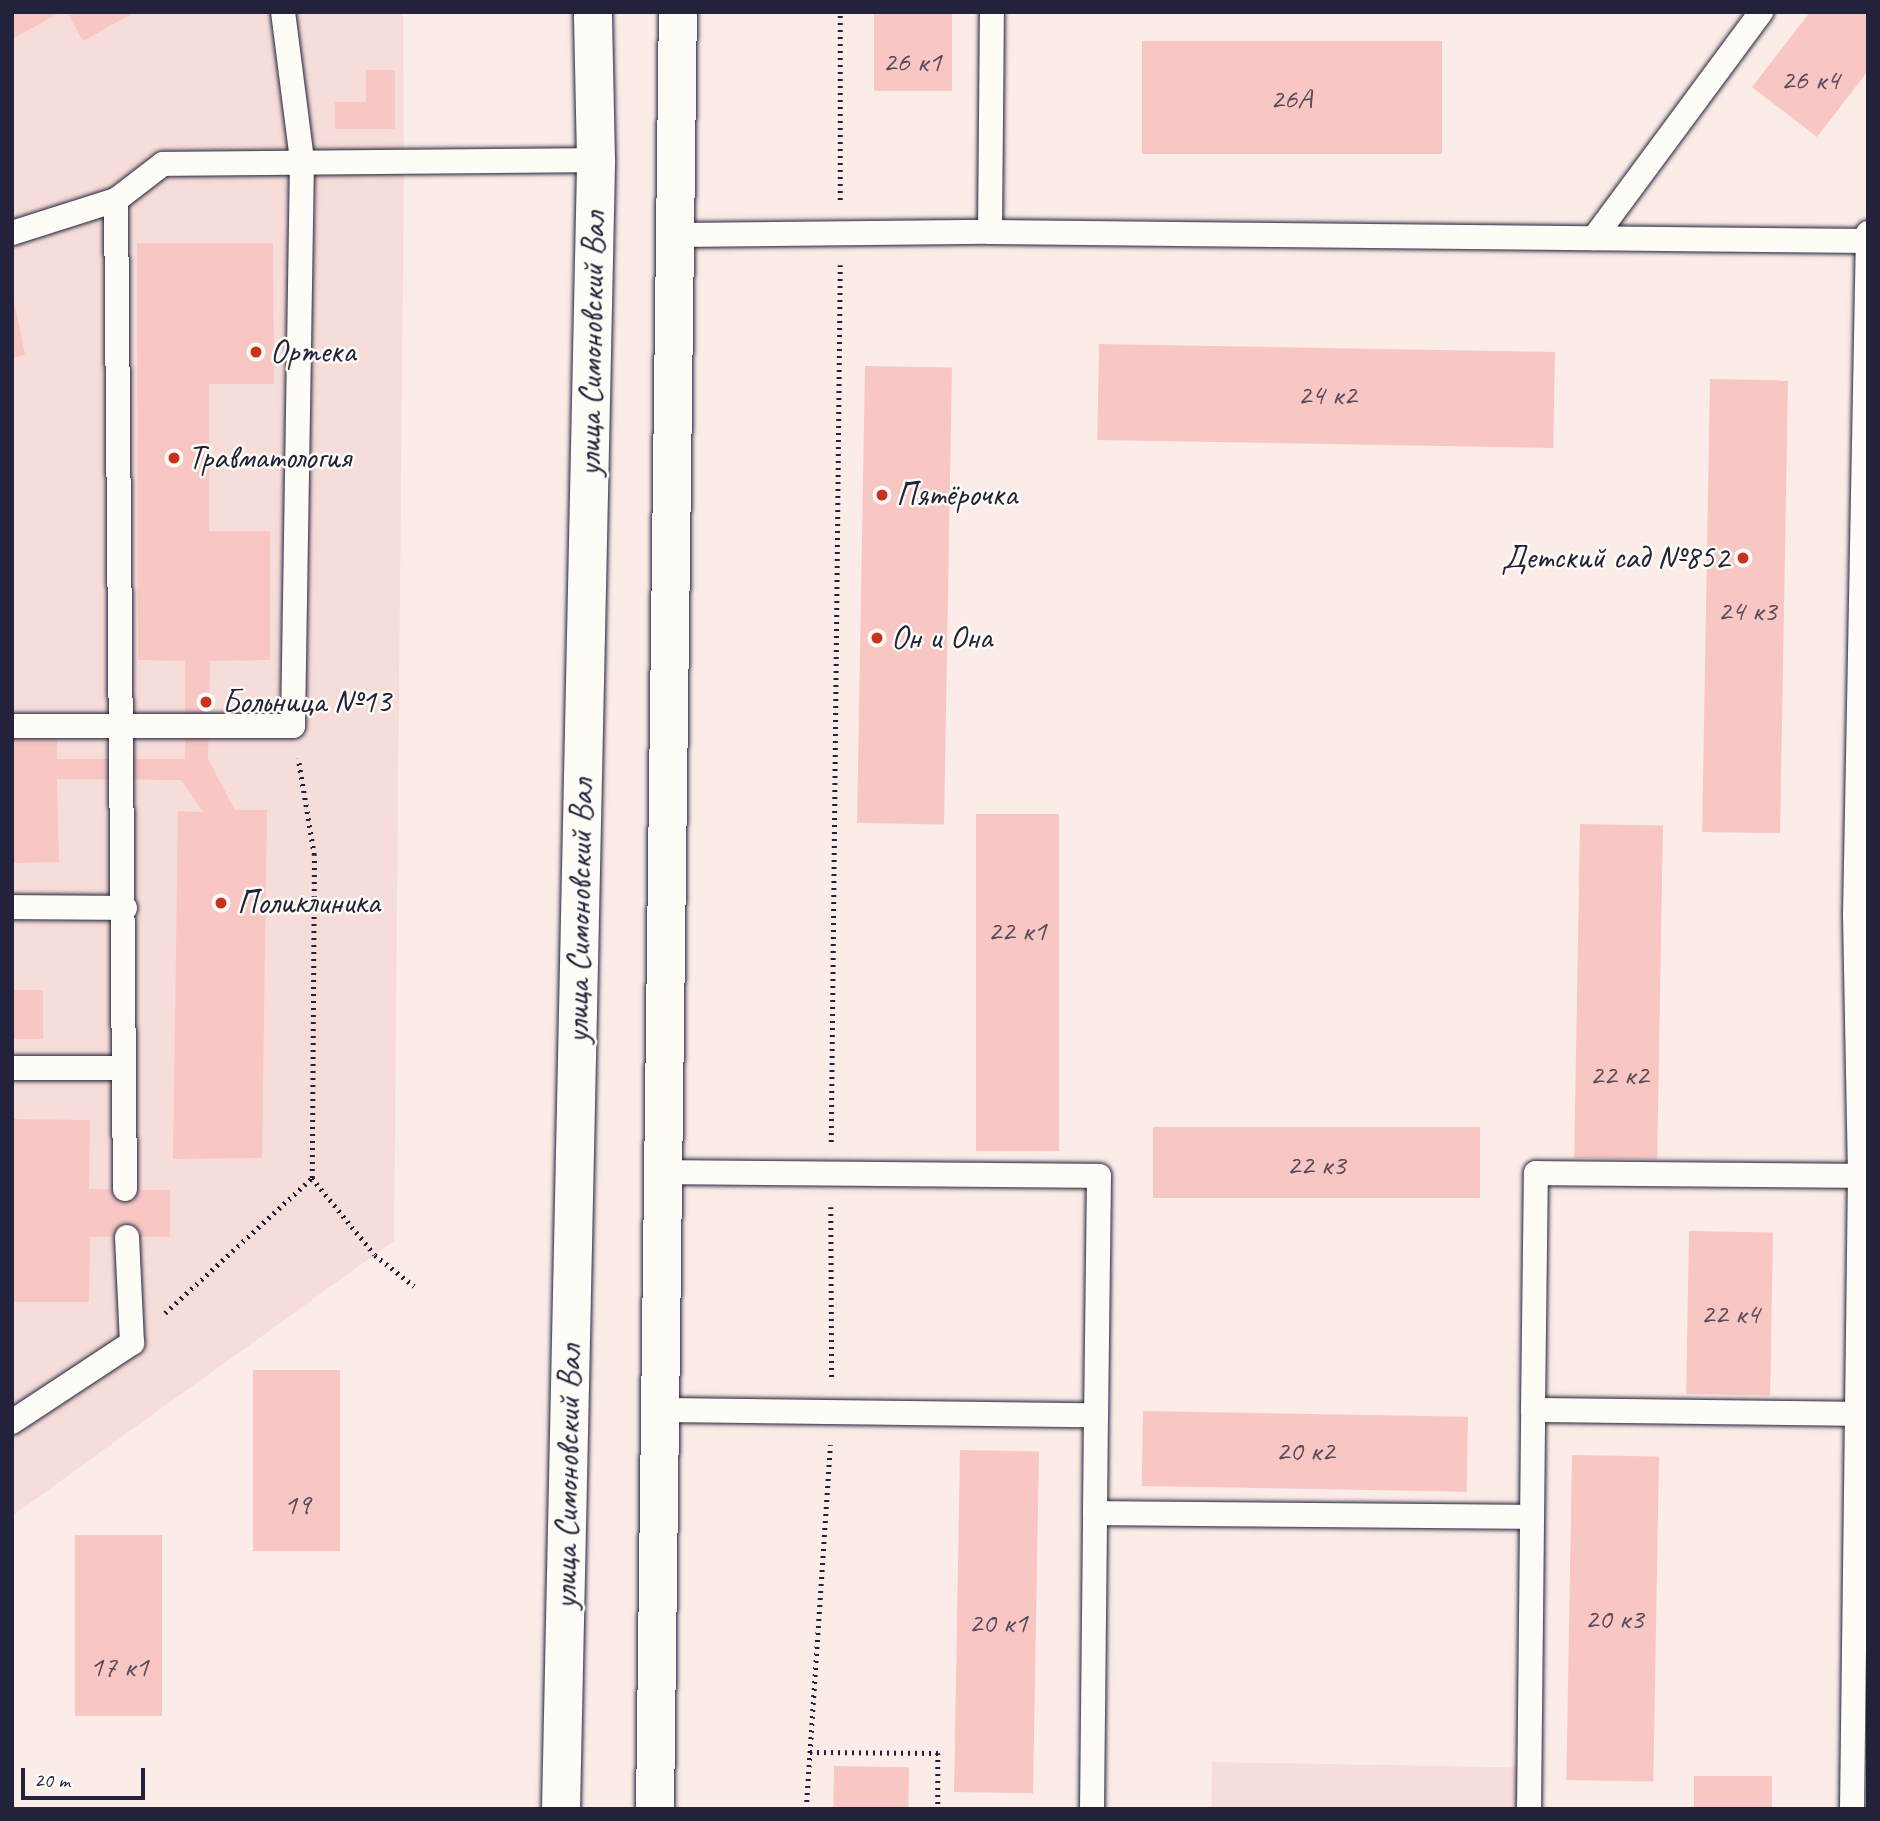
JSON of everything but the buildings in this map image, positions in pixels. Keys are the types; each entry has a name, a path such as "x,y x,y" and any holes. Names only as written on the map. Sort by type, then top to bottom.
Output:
{"main road":[{"name":"улица Симоновский Вал","path":"561,1809 596,160 593,12"},
{"path":"654,1809 678,235 678,12"}],"lane":[{"path":"12,726 293,726 302,160 283,12"},
{"path":"990,232 992,12"},
{"path":"1594,238 1761,12"},
{"path":"12,233 116,200 163,164 302,160 596,160"},
{"path":"116,200 124,726 125,1189"},
{"path":"678,235 990,232 1866,238 1860,1176 1852,1809"},
{"path":"12,907 125,908"},
{"path":"12,1068 124,1068"},
{"path":"663,1171 1098,1176 1092,1809"},
{"path":"1530,1809 1536,1173 1860,1176"},
{"path":"12,1422 132,1343 127,1237"},
{"path":"658,1410 1096,1415"},
{"path":"1533,1410 1857,1414"},
{"path":"1095,1513 1532,1517"}],"path":[{"path":"807,1809 832,1412 831,1174 841,12"},
{"path":"293,726 314,855 312,1178 375,1255 414,1286"},
{"path":"132,1343 312,1178"},
{"path":"810,1752 938,1753 938,1809"}],"shaded area":[{"name":"Больница №13","path":"12,12 403,12 404,162 394,1241 12,1516"},
{"path":"1212,1762 1527,1767 1526,1809 1211,1809"}],"place":[{"name":"Ортека","path":"256,352"},
{"name":"Травматология","path":"174,458"},
{"name":"Пятёрочка","path":"882,495"},
{"name":"Детский сад №852","path":"1743,558"},
{"name":"Он и Она","path":"877,638"},
{"name":"Больница №13","path":"206,702"},
{"name":"Поликлиника","path":"221,903"}]}
